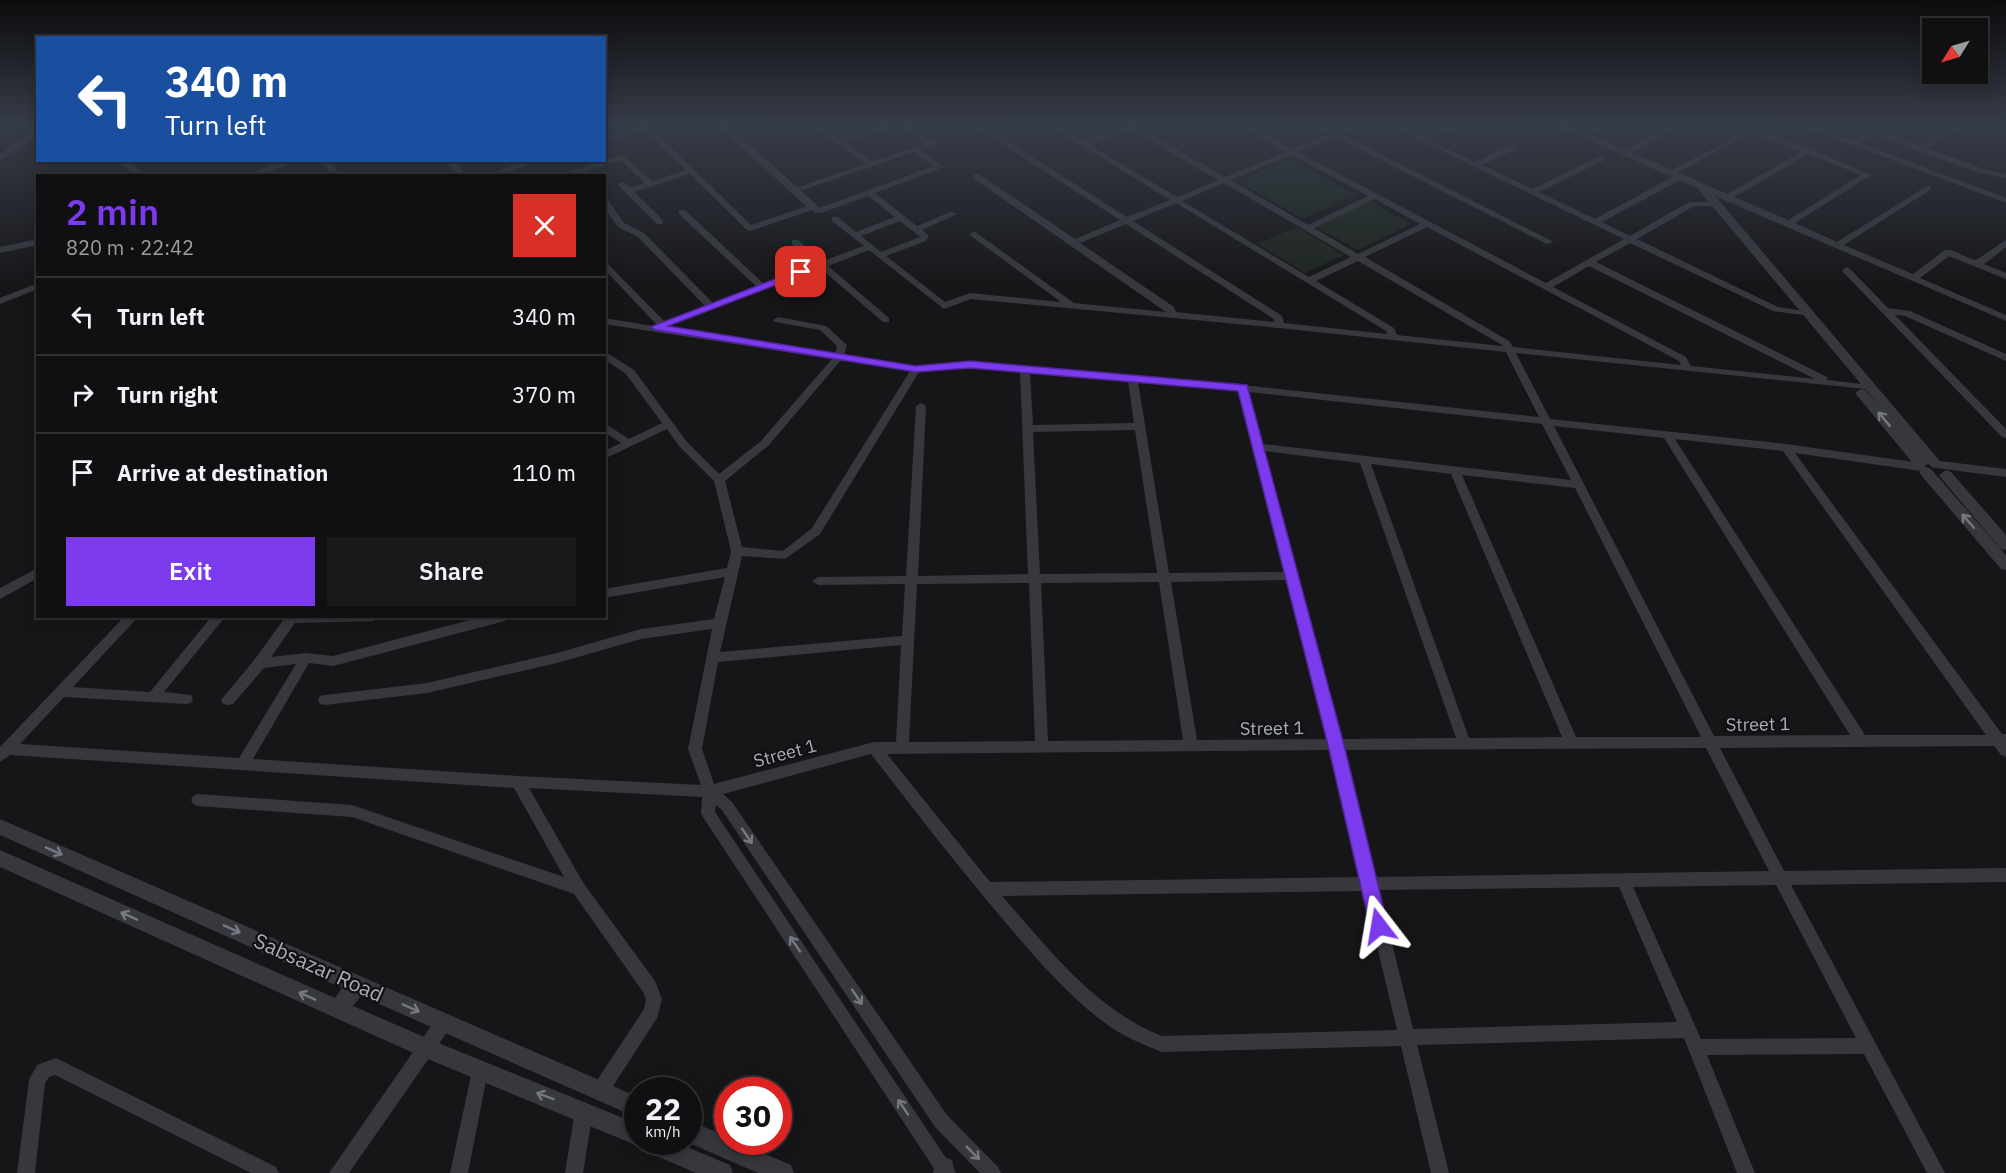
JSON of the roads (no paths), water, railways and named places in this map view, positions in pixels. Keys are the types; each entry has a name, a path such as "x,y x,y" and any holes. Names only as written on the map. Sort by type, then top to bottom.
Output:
{"street":[{"path":"644,178 651,184"},
{"path":"629,191 671,178"},
{"path":"695,178 750,228 813,207"},
{"path":"780,178 818,211 909,178"},
{"path":"794,190 830,178"},
{"path":"979,178 1171,309 1171,314"},
{"path":"1060,178 1279,318 1279,325"},
{"path":"1139,178 1391,330 1392,336"},
{"path":"1222,178 1496,335 1509,349 1780,878 1936,1173"},
{"path":"1073,243 1231,178"},
{"path":"1341,178 1683,359 1687,367"},
{"path":"1421,178 1550,242"},
{"path":"1501,178 1776,309 1802,314 1871,388 2006,565"},
{"path":"1532,193 1563,178"},
{"path":"1594,223 1675,178"},
{"path":"1681,178 1716,202 1788,224 2006,318"},
{"path":"1682,178 1701,186 1716,202 1856,387 2006,545"},
{"path":"1546,287 1692,204 1716,202 1760,178"},
{"path":"1788,224 1863,178"},
{"path":"1944,178 2006,201"},
{"path":"621,184 660,222"},
{"path":"1838,245 1927,188"},
{"path":"868,192 926,237 879,255"},
{"path":"1308,228 1375,196"},
{"path":"606,204 621,225 641,235 711,306"},
{"path":"682,212 762,287"},
{"path":"916,229 953,214"},
{"path":"855,236 902,218"},
{"path":"835,219 944,306 970,296 1392,336 1871,388"},
{"path":"1309,281 1427,224"},
{"path":"974,234 1072,306"},
{"path":"0,250 36,242"},
{"path":"795,243 886,320"},
{"path":"1976,262 2006,243"},
{"path":"659,326 869,247"},
{"path":"1914,278 1948,252 2006,276"},
{"path":"1590,263 1832,383"},
{"path":"606,265 659,326"},
{"path":"1846,270 2006,435"},
{"path":"0,301 36,287"},
{"path":"1887,311 1907,313 2006,358"},
{"path":"719,480 765,443 839,357 842,345 823,328 778,320"},
{"path":"606,321 659,326 916,369 970,364 1243,388 1786,448 2006,480"},
{"path":"606,355 630,372 683,444 719,480 737,551 719,623 695,749 710,791 708,813 945,1171"},
{"path":"737,551 785,555 816,531 916,369"},
{"path":"1025,369 1042,748"},
{"path":"1132,378 1191,747"},
{"path":"1243,388 1290,576 1336,745 1440,1173"},
{"path":"902,749 921,406"},
{"path":"606,455 669,424"},
{"path":"1028,429 1140,426"},
{"path":"606,427 627,443"},
{"path":"1667,435 1861,741"},
{"path":"1258,447 1578,485"},
{"path":"1786,448 2004,744"},
{"path":"1364,460 1464,743"},
{"path":"1934,468 2006,473"},
{"path":"1455,471 1571,742"},
{"path":"606,594 732,571"},
{"path":"0,594 36,573"},
{"path":"818,581 1290,576"},
{"path":"4,752 131,618"},
{"path":"153,697 218,618"},
{"path":"228,700 260,663 292,618"},
{"path":"260,663 306,658 333,661 497,618"},
{"path":"325,700 427,688 556,658 641,634 719,623"},
{"path":"712,658 908,640"},
{"path":"243,763 306,658"},
{"path":"63,692 186,699"},
{"name":"Street 1","path":"4,752 243,763 518,782 710,791 874,748 1571,742 1861,741 2004,744"},
{"path":"874,748 986,889 1088,1001 1138,1037 1162,1044 1689,1030"},
{"path":"518,782 579,889 649,987 654,999 651,1012 600,1091"},
{"path":"710,791 727,806 940,1121 992,1173"},
{"path":"198,800 352,811 579,889"},
{"name":"Sabsazar Road","path":"0,827 624,1102"},
{"path":"0,858 425,1048 624,1129"},
{"path":"986,889 2006,874"},
{"path":"1623,879 1689,1030 1746,1173"},
{"path":"338,1010 357,984"},
{"path":"338,1173 444,1022"},
{"path":"1696,1047 1869,1046"},
{"path":"26,1173 37,1080 43,1071 56,1066 270,1173"},
{"path":"459,1173 480,1071"},
{"path":"574,1173 584,1112"},
{"path":"702,1137 783,1173"},
{"path":"681,1155 722,1173"}]}
